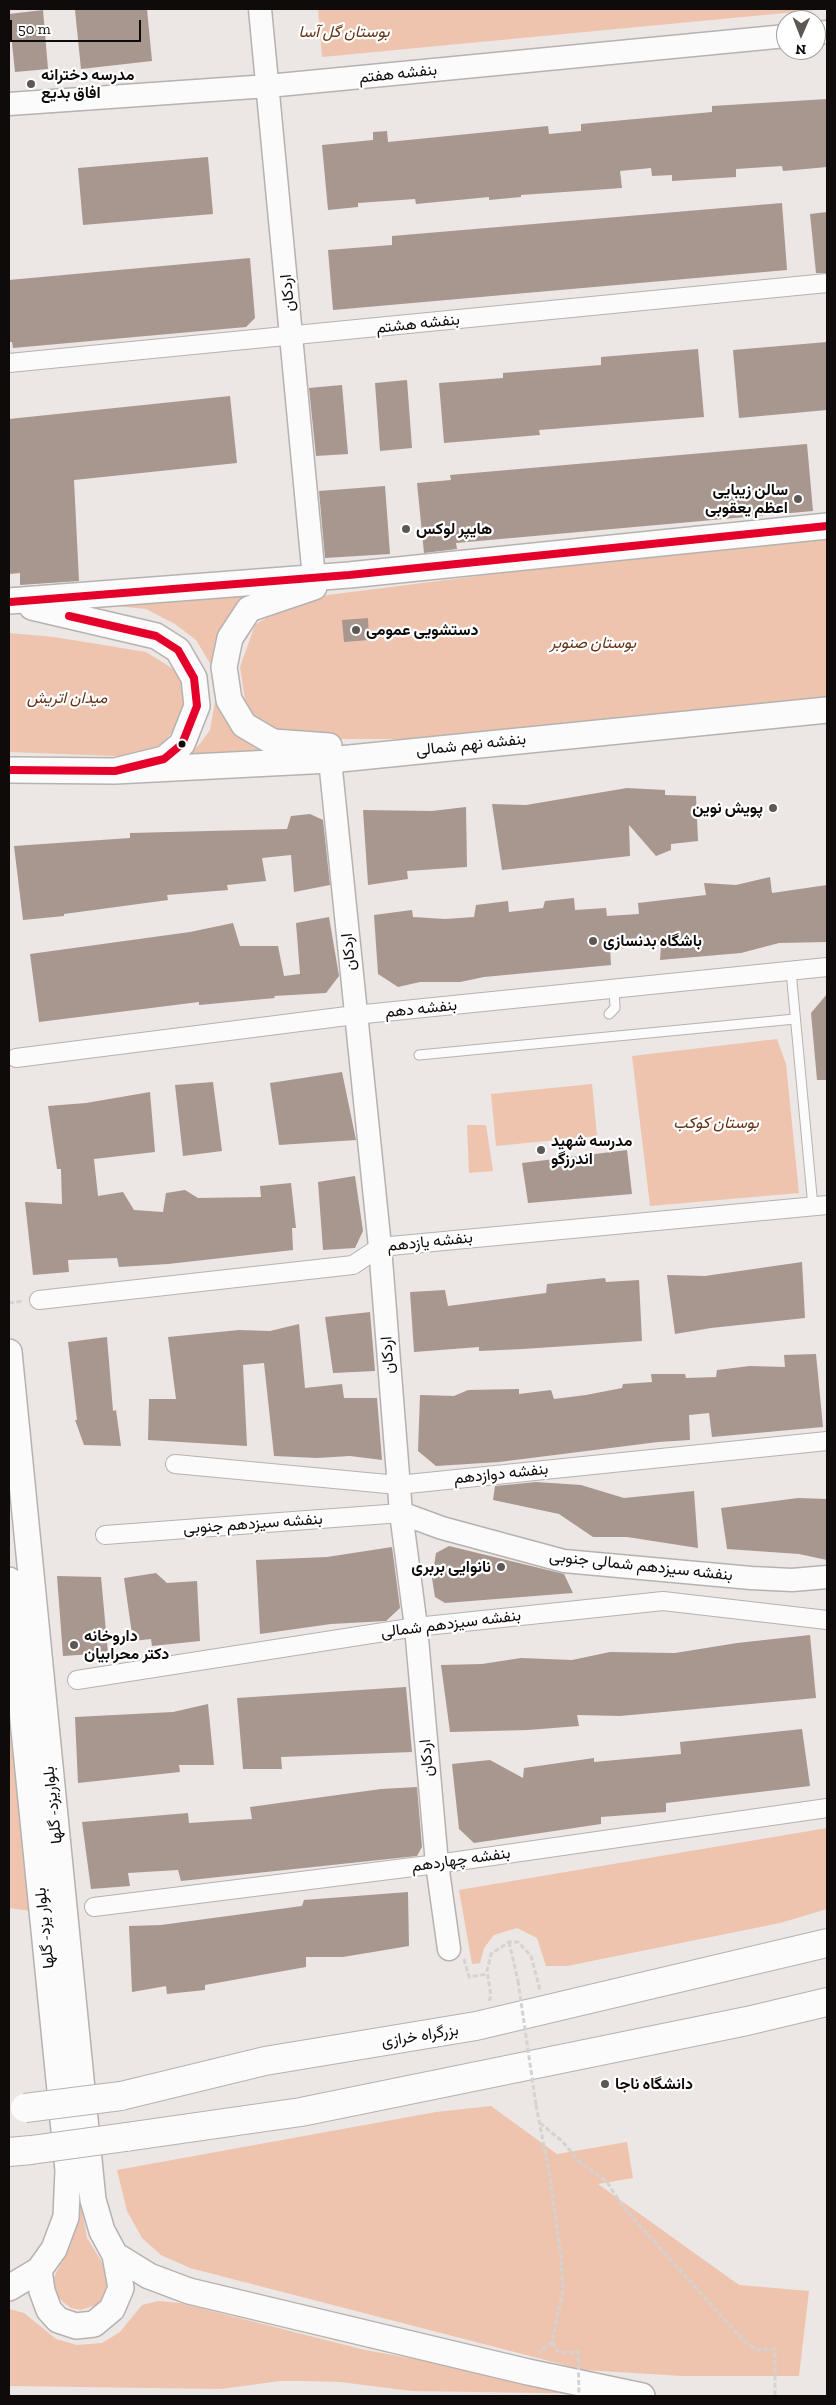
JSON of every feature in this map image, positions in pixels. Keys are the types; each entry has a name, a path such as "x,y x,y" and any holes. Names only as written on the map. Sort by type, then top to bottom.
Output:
{"highway":[{"name":"بزرگراه خرازی","path":"17,2109 121,2096 264,2061 476,2026 827,1943"},
{"path":"20,2151 301,2112 747,2021 827,2002"},
{"path":"747,2021 827,2008"}],"main road":[{"path":"9,601 349,575 827,526"},
{"path":"349,575 249,609 230,638 224,667 229,700 244,725 273,742 317,746 363,747 507,741"},
{"path":"9,601 156,636 178,650 194,678 196,706 182,744 164,759 115,771 9,770"},
{"name":"بنفشه نهم شمالی","path":"115,771 330,760 827,710"},
{"path":"9,789 55,771"},
{"name":"بلواریزد- گلها","path":"9,1352 13,1482 93,2200 102,2231 115,2255"},
{"name":"بلوار یزد- گلها","path":"9,1580 68,2170 66,2217 54,2249 40,2270"},
{"path":"9,2288 40,2270 42,2291 49,2310 58,2320 76,2326 94,2324 112,2309 121,2288 115,2255"},
{"path":"115,2255 149,2276 166,2284 189,2291 528,2372 642,2396"}],"street":[{"name":"اردکان","path":"260,9 314,578"},
{"name":"بنفشه هفتم","path":"9,104 268,86 776,37"},
{"name":"بنفشه هشتم","path":"9,363 827,283"},
{"name":"اردکان","path":"330,760 380,1246 400,1513 416,1627 437,1864 449,1949"},
{"name":"بنفشه دهم","path":"16,1058 355,1016 827,967"},
{"name":"بنفشه یازدهم","path":"39,1300 353,1265 380,1246 820,1206"},
{"name":"بنفشه دوازدهم","path":"175,1464 398,1485 827,1441"},
{"name":"بنفشه سیزدهم جنوبی","path":"105,1535 400,1513"},
{"name":"بنفشه سیزدهم شمالی جنوبی","path":"400,1513 442,1528 564,1561 751,1578 792,1580 827,1577"},
{"name":"بنفشه سیزدهم شمالی","path":"76,1680 416,1627 662,1601 827,1620"},
{"name":"بنفشه چهاردهم","path":"94,1907 437,1864 827,1808"}],"lane":[{"path":"791,971 795,1019 820,1206"},
{"path":"609,1014 615,1008 614,988"},
{"path":"419,1055 795,1019"}],"path":[{"path":"509,1942 518,1981 536,2105 559,2239 563,2290 552,2342 532,2360"},
{"path":"476,2026 491,1996 487,1974 491,1954 509,1942 518,1942 531,1956 545,2010"},
{"path":"449,1949 460,1945 469,1977 487,1974"},
{"path":"540,2123 562,2141 579,2161 607,2182 624,2208 744,2341 757,2350 775,2349 775,2396"},
{"path":"552,2342 558,2352 578,2351 579,2396"}],"green space":[{"name":"بوستان گل آسا","path":"318,9 827,9 776,10 776,14 322,57"},
{"name":"بوستان صنوبر","path":"827,539 827,701 499,734 406,739 311,739 270,730 246,707 240,667 255,625 296,599 565,565"},
{"path":"264,592 230,616 216,640 211,665 196,640 175,624 146,609 106,605"},
{"name":"میدان اتریش","path":"9,633 54,637 146,652 178,672 184,692 185,715 164,742 140,757 9,752"},
{"path":"216,696 221,713 232,729 249,741 275,751 182,758 200,744 210,730"},
{"name":"بوستان کوکب","path":"777,1039 786,1064 799,1193 650,1206 632,1056"},
{"path":"592,1084 597,1136 496,1146 491,1094"},
{"path":"467,1125 486,1125 493,1171 469,1173"},
{"path":"9,1643 39,1912 9,1908"},
{"path":"827,1828 827,1909 780,1923 567,1966 546,1966 537,1938 517,1928 494,1935 484,1948 480,1963 472,1964 459,1890"},
{"path":"491,2106 557,2154 627,2142 633,2178 598,2184 739,2285 809,2291 799,2376 683,2376 584,2370 190,2268 161,2255 142,2238 127,2211 117,2170 436,2112"},
{"path":"77,2178 87,2238 108,2272 110,2283 105,2298 99,2304 81,2310 71,2308 57,2296 53,2279 72,2241 77,2221"},
{"path":"158,2301 180,2303 365,2350 609,2394 411,2391 340,2382 304,2381 280,2381 221,2389 9,2386 9,2309 24,2313 56,2339 77,2345 102,2343 120,2332 142,2305"}],"building":[{"path":"147,9 152,61 81,69 75,10"},
{"path":"43,10 48,69 15,72 9,14"},
{"path":"827,99 827,167 783,171 782,166 736,169 736,177 672,181 672,175 652,176 651,168 620,171 622,188 521,195 521,197 489,200 489,197 416,204 415,199 358,203 358,207 328,210 322,145 373,140 373,132 387,131 388,142 548,126 549,134 581,131 581,124 712,112 712,106"},
{"path":"208,157 213,214 83,225 78,168"},
{"path":"782,203 787,270 333,310 328,250 392,245 392,236"},
{"path":"827,212 827,273 816,273 810,214"},
{"path":"250,258 255,318 246,327 13,348 12,342 9,342 9,280"},
{"path":"827,342 827,410 739,418 733,350"},
{"path":"698,349 704,417 539,430 540,435 444,443 439,383 503,378 503,373 601,365 601,357"},
{"path":"407,380 412,448 380,451 375,383"},
{"path":"342,385 348,454 316,456 309,388"},
{"path":"230,396 237,463 74,480 79,581 20,585 20,573 9,574 9,419"},
{"path":"807,444 813,511 456,543 457,549 424,553 417,483 451,480 450,475"},
{"path":"385,486 390,554 325,558 319,491"},
{"name":"دستشویی عمومی","path":"368,618 369,640 344,642 342,620"},
{"path":"627,788 665,790 665,795 696,796 698,841 671,844 671,850 656,856 629,825 630,856 502,870 492,804 526,805"},
{"path":"466,807 467,867 407,871 408,879 368,885 363,810 432,811"},
{"path":"310,814 323,820 330,885 294,892 291,855 262,858 266,881 227,885 228,890 167,895 168,900 64,914 64,916 23,920 14,846 130,838 130,833 287,829 291,816"},
{"path":"770,877 772,893 827,885 827,942 779,943 741,953 660,960 661,946 610,949 611,965 484,977 460,982 420,982 398,987 378,974 374,915 412,910 413,917 445,919 474,917 476,905 508,901 509,912 543,908 545,901 574,898 575,910 606,908 607,916 639,914 638,903 706,895 704,883 736,885"},
{"path":"329,917 339,976 326,993 274,996 275,998 199,1005 199,1002 39,1022 30,954 190,932 233,923 240,946 278,946 284,976 300,974 296,923"},
{"path":"827,994 827,1080 817,1080 811,1013"},
{"path":"342,1072 356,1140 279,1145 270,1083"},
{"path":"213,1082 222,1151 183,1156 175,1085"},
{"path":"150,1092 155,1152 94,1159 98,1196 123,1192 134,1210 163,1212 166,1193 185,1190 198,1198 261,1197 260,1186 291,1183 296,1228 292,1228 293,1250 168,1264 119,1267 117,1258 68,1260 69,1272 33,1275 25,1202 62,1204 61,1169 57,1169 48,1106 86,1103"},
{"path":"627,1150 632,1194 528,1203 522,1163"},
{"path":"355,1176 363,1231 355,1248 323,1250 318,1182"},
{"path":"802,1262 805,1318 711,1328 675,1334 667,1275 705,1276"},
{"path":"605,1278 606,1282 639,1280 642,1341 523,1349 479,1351 479,1347 414,1352 410,1292 445,1290 448,1306 546,1293 547,1284"},
{"path":"370,1312 375,1371 333,1373 325,1317"},
{"path":"299,1324 305,1388 342,1384 344,1398 377,1398 382,1460 350,1456 317,1458 274,1456 264,1363 243,1365 247,1446 148,1440 149,1399 176,1399 168,1337 239,1330 270,1331"},
{"path":"107,1337 113,1411 116,1410 121,1446 84,1445 75,1420 77,1420 68,1342"},
{"path":"816,1354 823,1427 712,1437 709,1413 689,1415 690,1440 658,1442 499,1462 436,1466 418,1451 420,1395 454,1396 468,1390 519,1389 519,1394 551,1390 554,1399 622,1388 623,1384 652,1382 651,1374 685,1374 686,1378 716,1377 717,1370 750,1366 785,1367 784,1355"},
{"path":"536,1482 581,1485 624,1498 694,1491 698,1548 627,1537 593,1537 559,1514 493,1500 495,1486"},
{"path":"798,1498 827,1499 827,1560 799,1554 727,1549 721,1508"},
{"path":"449,1546 564,1574 573,1593 445,1603 435,1597 432,1578 436,1553"},
{"path":"392,1547 400,1608 386,1621 331,1624 260,1634 256,1560 327,1557"},
{"path":"156,1573 167,1583 197,1581 200,1641 152,1646 151,1639 133,1641 124,1578"},
{"path":"57,1576 101,1577 108,1653 63,1656"},
{"path":"810,1635 816,1698 620,1716 577,1715 579,1726 528,1730 450,1732 441,1665 482,1664 521,1658 572,1660 610,1652 675,1653 737,1643"},
{"path":"406,1687 412,1752 281,1757 282,1769 243,1769 237,1698"},
{"path":"208,1704 214,1765 179,1765 180,1772 78,1783 75,1717 173,1712"},
{"path":"802,1729 810,1786 666,1803 666,1812 601,1817 601,1824 474,1843 459,1829 452,1764 490,1760 523,1778 524,1768 594,1758 594,1762 681,1754 680,1742"},
{"path":"417,1787 422,1847 417,1856 181,1881 178,1870 128,1873 130,1886 91,1889 82,1822 188,1813 189,1823 252,1819 250,1807 381,1789"},
{"path":"408,1892 409,1946 343,1957 306,1957 306,1967 205,1985 205,1990 167,1994 166,1986 132,1992 129,1926 161,1925 302,1906 304,1900"}],"transit line":[{"path":"10,602 349,575 827,526"},
{"path":"9,770 115,771 164,759 182,744 197,706 194,678 178,650 156,636 69,616"}],"place":[{"name":"مدرسه دخترانه افاق بدیع","path":"31,84"},
{"name":"سالن زیبایی اعظم یعقوبی","path":"798,499"},
{"name":"هایپر لوکس","path":"406,529"},
{"name":"دستشویی عمومی","path":"356,630"},
{"name":"پویش نوین","path":"773,808"},
{"name":"باشگاه بدنسازی","path":"593,941"},
{"name":"مدرسه شهید اندرزگو","path":"541,1150"},
{"name":"نانوایی بربری","path":"501,1567"},
{"name":"داروخانه دکتر محرابیان","path":"74,1645"},
{"name":"دانشگاه ناجا","path":"605,2084"}]}
